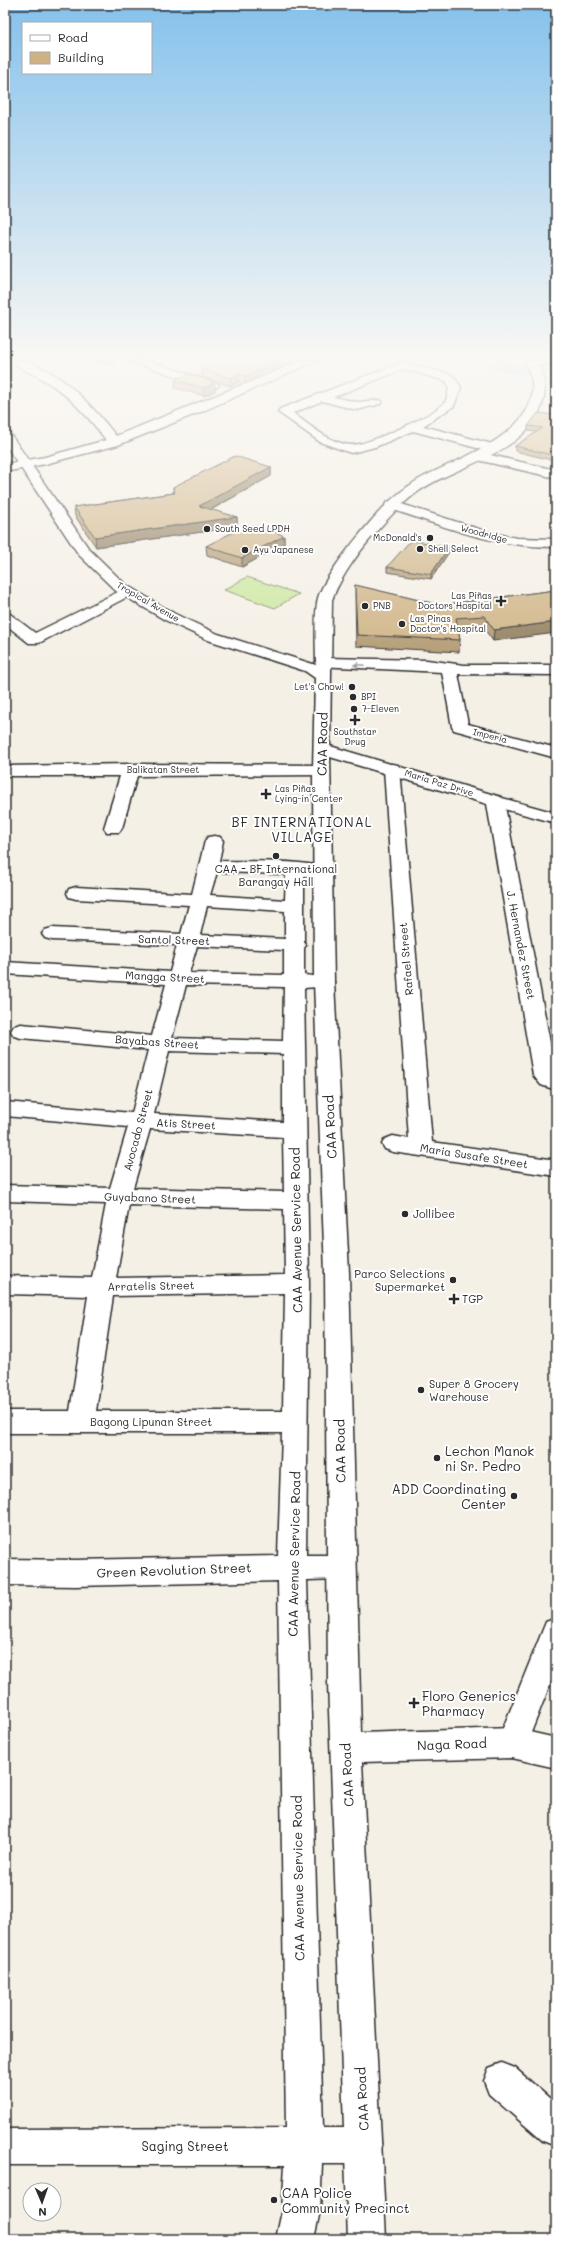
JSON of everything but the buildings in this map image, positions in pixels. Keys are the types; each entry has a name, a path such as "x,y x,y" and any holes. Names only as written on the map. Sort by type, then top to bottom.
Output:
{"street":[{"path":"5,468 21,466"},
{"name":"Tropical Avenue","path":"26,466 84,552 111,580 126,592 213,637 318,669 395,671 426,677 455,671 556,670"},
{"name":"CAA Road","path":"367,2239 346,1748 337,1258 324,982 308,871 321,770 322,749 318,669 325,600 330,585 365,537 392,505 414,488 458,466"},
{"path":"520,466 556,474"},
{"name":"Woodridge","path":"392,505 426,515 473,532 503,540 556,543"},
{"path":"5,617 34,640 126,592"},
{"name":"Imperia","path":"455,671 460,727 556,753"},
{"name":"Maria Paz Drive","path":"322,749 556,818"},
{"path":"179,770 200,754"},
{"name":"Rafael Street","path":"392,769 398,864 421,1148"},
{"path":"113,828 131,770"},
{"name":"Balikatan Street","path":"5,771 321,770"},
{"name":"J. Hernandez Street","path":"495,800 544,1075 556,1083"},
{"name":"Avocado Street","path":"81,1422 102,1287 119,1197 141,1121 177,979 209,866 214,841"},
{"path":"209,866 308,871"},
{"name":"CAA Avenue Service Road","path":"295,2239 301,2210 305,2146 292,1567 296,1422 297,1284 293,1048 296,945 295,906 308,871"},
{"path":"76,893 295,906"},
{"name":"Santol Street","path":"52,934 296,945"},
{"name":"Mangga Street","path":"5,968 177,979 324,982"},
{"name":"Bayabas Street","path":"21,1031 160,1044 293,1048"},
{"name":"Atis Street","path":"5,1109 141,1121 294,1130"},
{"name":"Maria Susafe Street","path":"393,1144 556,1168"},
{"name":"Guyabano Street","path":"5,1193 296,1201"},
{"name":"Arratelis Street","path":"5,1285 102,1287 297,1284"},
{"name":"Bagong Lipunan Street","path":"5,1422 296,1422"},
{"name":"Green Revolution Street","path":"5,1572 75,1573 342,1567"},
{"path":"512,1743 556,1631"},
{"name":"Naga Road","path":"346,1748 512,1743 549,1750 556,1753"},
{"path":"502,2081 556,2128"},
{"name":"Saging Street","path":"5,2147 364,2146"}],"green space":[{"path":"247,577 299,594 275,608 224,590"}],"place":[{"name":"South Seed LPDH","path":"207,529"},
{"name":"McDonald's","path":"430,538"},
{"name":"Shell Select","path":"420,549"},
{"name":"Ayu Japanese","path":"245,550"},
{"name":"Las Piñas Doctors Hospital","path":"501,601"},
{"name":"PNB","path":"365,606"},
{"name":"Las Pinas Doctor's Hospital","path":"402,624"},
{"name":"Let's Chow!","path":"352,687"},
{"name":"BPI","path":"353,697"},
{"name":"7-Eleven","path":"354,709"},
{"name":"Southstar Drug","path":"355,720"},
{"name":"Las Piñas Lying-in Center","path":"266,794"},
{"name":"CAA - BF International Barangay Hall","path":"276,856"},
{"name":"Jollibee","path":"405,1214"},
{"name":"Parco Selections Supermarket","path":"453,1280"},
{"name":"TGP","path":"454,1299"},
{"name":"Super 8 Grocery Warehouse","path":"421,1390"},
{"name":"Lechon Manok ni Sr. Pedro","path":"437,1458"},
{"name":"ADD Coordinating Center","path":"514,1496"},
{"name":"Floro Generics Pharmacy","path":"414,1703"},
{"name":"CAA Police Community Precinct","path":"274,2200"}],"district":[{"name":"BF INTERNATIONAL VILLAGE","path":"302,830"}]}
